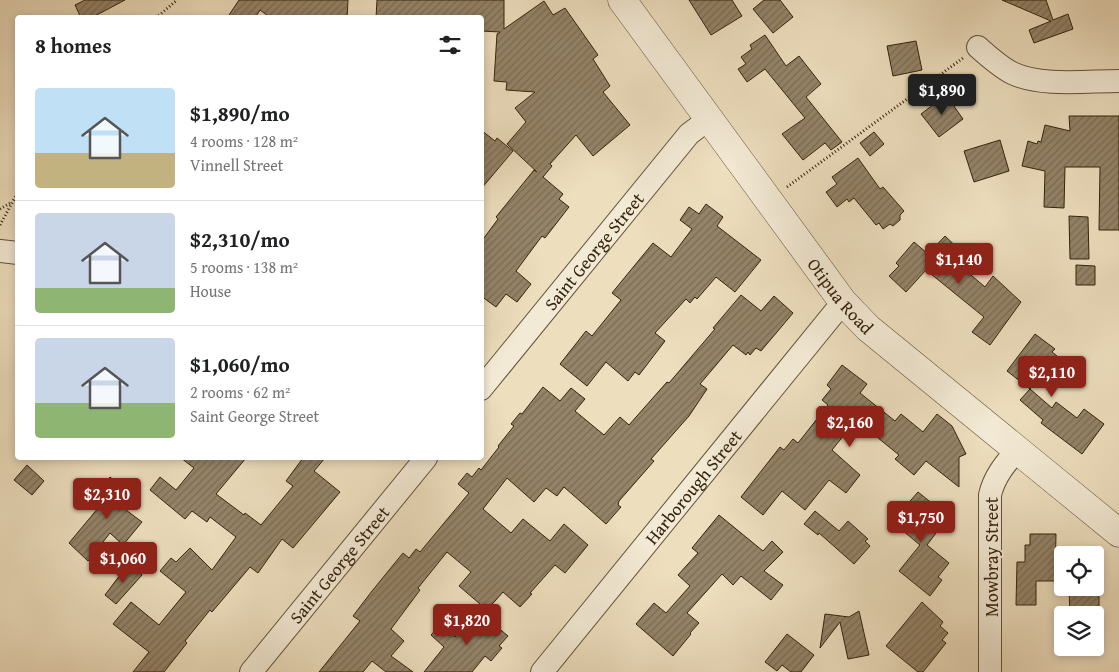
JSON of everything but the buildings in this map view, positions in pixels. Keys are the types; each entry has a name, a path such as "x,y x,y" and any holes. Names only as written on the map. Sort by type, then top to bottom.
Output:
{"street":[{"name":"Otipua Road","path":"622,0 843,302 868,328 1016,451 1119,533"},
{"path":"978,47 1011,72 1027,79 1040,82 1119,82"},
{"name":"Saint George Street","path":"484,385 689,134 708,119"},
{"path":"0,251 15,253"},
{"name":"Harborough Street","path":"542,672 843,302"},
{"name":"Mowbray Street","path":"990,672 990,495 1000,470 1016,451"},
{"name":"Saint George Street","path":"251,672 424,460"}],"path":[{"path":"159,15 176,0"},
{"path":"769,201 978,47"},
{"path":"0,225 15,198"},
{"path":"0,209 13,202"}]}
